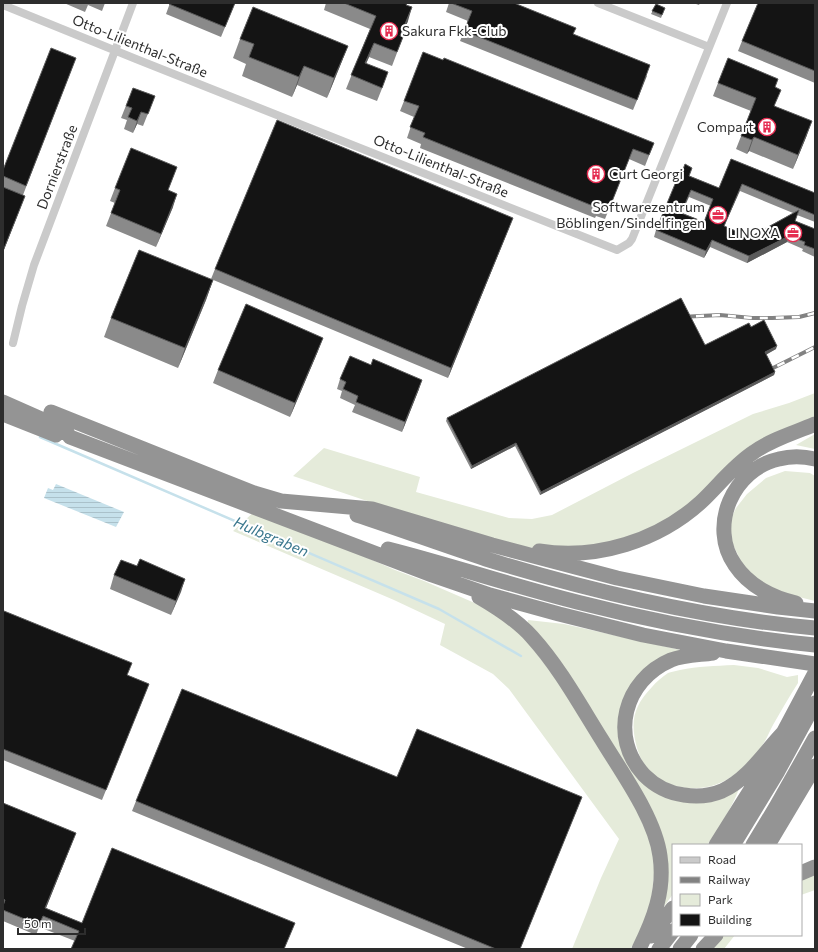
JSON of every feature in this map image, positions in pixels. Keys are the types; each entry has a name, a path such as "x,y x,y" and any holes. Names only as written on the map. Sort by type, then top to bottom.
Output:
{"highway":[{"path":"9,405 64,429 70,437 461,586 537,609 593,623 726,651 793,662 815,664"},
{"path":"9,405 254,493 281,501 372,509 508,549 658,587 730,600 815,611"},
{"path":"508,549 584,552 612,548 637,541 661,530 683,516 707,496 734,468 754,452 778,438 815,424"},
{"path":"815,459 797,457 774,460 757,468 748,475 733,493 728,504 725,514 724,535 734,564 752,584 791,602 815,606"},
{"path":"329,506 487,559 572,584 701,612 811,628"},
{"path":"251,507 302,521 378,546 600,608 738,636 808,645"},
{"path":"461,586 516,621 532,636 568,686 622,773 647,818 656,839 660,854 662,879 653,920 640,949"},
{"path":"726,651 671,660 648,674 637,687 627,710 625,728 630,754 638,767 650,780 663,789 677,794 690,796 713,794 732,785 744,777 783,733"},
{"path":"717,844 746,800 815,673"},
{"path":"734,844 775,776 815,702"},
{"path":"754,844 779,803 815,738"},
{"path":"769,844 815,766"},
{"path":"802,873 815,867"},
{"path":"640,949 672,909"},
{"path":"660,949 672,932"},
{"path":"680,949 690,936"},
{"path":"697,949 706,936"},
{"path":"703,949 715,936"}],"street":[{"name":"Dornierstraße","path":"13,343 34,266 133,3"},
{"path":"598,3 709,47"},
{"name":"Otto-Lilienthal-Straße","path":"3,5 617,250 629,243 632,239 727,3"}],"green space":[{"path":"815,393 815,419 659,526 602,545 534,548 523,547 379,505 293,476 324,448 420,477 416,492 509,518 532,519 552,515 753,414"},
{"path":"815,434 815,449 796,445"},
{"path":"785,471 810,473 815,476 815,601 779,592 758,580 743,565 732,543 730,521 736,508 747,494 766,478"},
{"path":"257,509 395,570 477,604 504,620 530,645 560,684 631,798 651,842 655,864 651,906 637,939 630,949 572,949 601,878 619,839 509,689 493,674 440,645 445,624 394,600 233,531"},
{"path":"528,620 564,624 690,652 655,661 619,727 651,789 739,789 725,818 708,844 672,844 672,895 663,908 664,856 527,624"},
{"path":"734,665 758,668 787,677 798,675 798,683 762,746 734,775 713,785 702,788 678,787 657,778 648,770 641,760 635,739 635,715 641,701 655,683 668,673 707,666"},
{"path":"815,874 815,890 802,895 802,878"},
{"path":"718,936 734,936 724,949 708,949"}],"water":[{"path":"56,484 124,512 116,527 44,498 48,488 53,490"}],"building":[{"path":"235,3 225,27 169,4"},
{"path":"344,3 407,3 406,5 412,7 400,36 403,37 397,52 374,43 365,63 388,72 382,88 351,75 376,16"},
{"path":"451,3 514,3 576,28 573,34 650,65 637,100 464,31 472,11"},
{"path":"758,3 815,3 815,71 742,41"},
{"path":"656,4 665,8 662,15 652,11"},
{"path":"253,7 348,46 334,78 304,66 299,77 249,57 254,44 240,39"},
{"path":"51,48 76,58 26,186 3,176 3,170"},
{"path":"423,52 443,60 444,58 654,143 649,155 633,149 609,209 600,205 598,208 423,137 425,133 410,127 419,106 404,101"},
{"name":"Compart","path":"728,58 778,79 775,87 781,90 774,106 812,121 798,155 754,137 752,140 741,136 756,98 718,83"},
{"path":"133,88 155,96 148,114 141,112 137,121 128,117 132,108 126,106"},
{"path":"277,120 513,218 451,368 215,269"},
{"path":"131,148 177,167 168,190 177,194 161,234 111,213 120,190 115,188"},
{"name":"Softwarezentrum Böblingen/Sindelfingen","path":"731,159 815,193 815,215 742,184 724,226 750,237 799,210 795,221 815,229 815,249 804,245 805,242 789,236 749,256 712,240 706,251 656,230 680,172 682,172 685,164 692,168 689,176 719,188","holes":["691,190 713,199 704,222 681,213"]},
{"path":"3,187 25,196 3,251"},
{"path":"139,250 213,280 185,348 111,318"},
{"path":"681,298 705,345 749,323 751,327 764,320 777,346 765,352 775,372 541,492 516,443 472,466 447,418"},
{"path":"246,304 323,338 295,403 218,370"},
{"path":"350,356 371,365 373,359 422,380 405,422 356,402 358,396 343,389 346,382 340,379"},
{"path":"140,559 185,579 176,601 114,575 121,560 137,566"},
{"path":"4,611 132,663 127,675 149,684 106,790 3,749"},
{"path":"182,689 397,777 417,729 582,797 520,949 496,949 136,801"},
{"path":"3,803 76,833 45,908 82,923 112,848 295,923 284,949 71,949 79,931 43,916 39,925 3,910 5,900 3,899"}],"waterway":[{"name":"Hulbgraben","path":"40,437 439,609 521,656"}],"railway":[{"path":"680,317 720,315 772,318 799,317 815,313"},
{"path":"763,373 815,347"}],"place":[{"name":"Sakura Fkk-Club","path":"389,31"},
{"name":"Compart","path":"767,127"},
{"name":"Curt Georgi","path":"596,174"},
{"name":"Softwarezentrum Böblingen/Sindelfingen","path":"718,215"},
{"name":"LINOXA","path":"793,233"}]}
